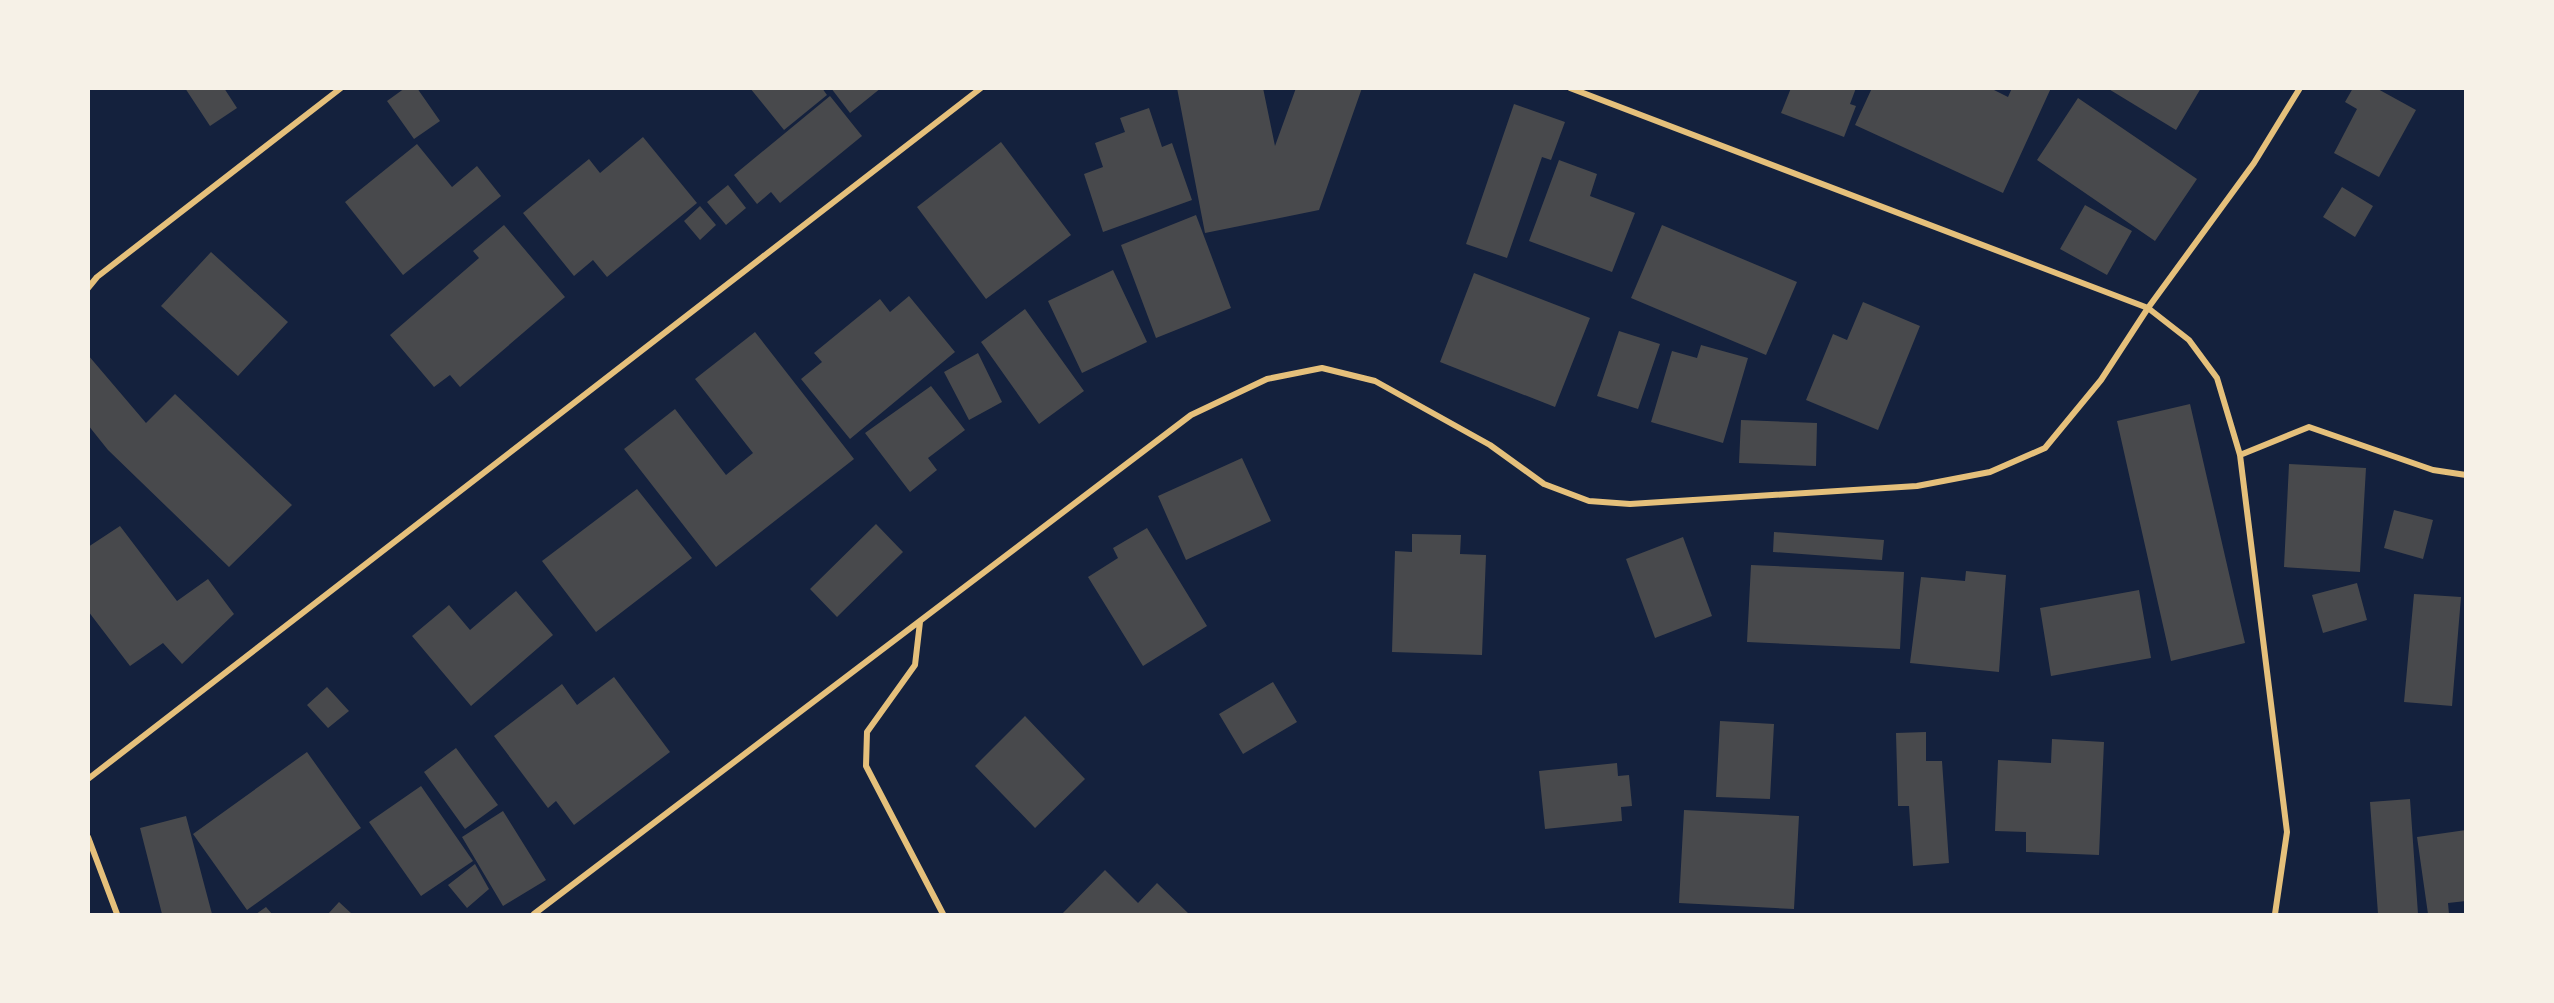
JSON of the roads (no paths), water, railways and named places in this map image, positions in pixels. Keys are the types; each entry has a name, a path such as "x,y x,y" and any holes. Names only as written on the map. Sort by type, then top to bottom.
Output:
{"street":[{"path":"88,288 97,277 341,88"},
{"path":"88,779 981,88"},
{"path":"1570,88 2148,308 2190,340 2217,378 2240,455 2287,832 2275,915"},
{"path":"534,915 1191,416 1267,379 1322,368 1375,381 1490,445 1544,484 1589,501 1630,504 1917,486 1990,472 2045,448 2101,380 2148,308 2254,163 2300,88"},
{"path":"2240,455 2309,426 2433,470 2466,475"},
{"path":"920,622 915,665 867,732 866,766 943,915"},
{"path":"88,837 117,915"}]}
